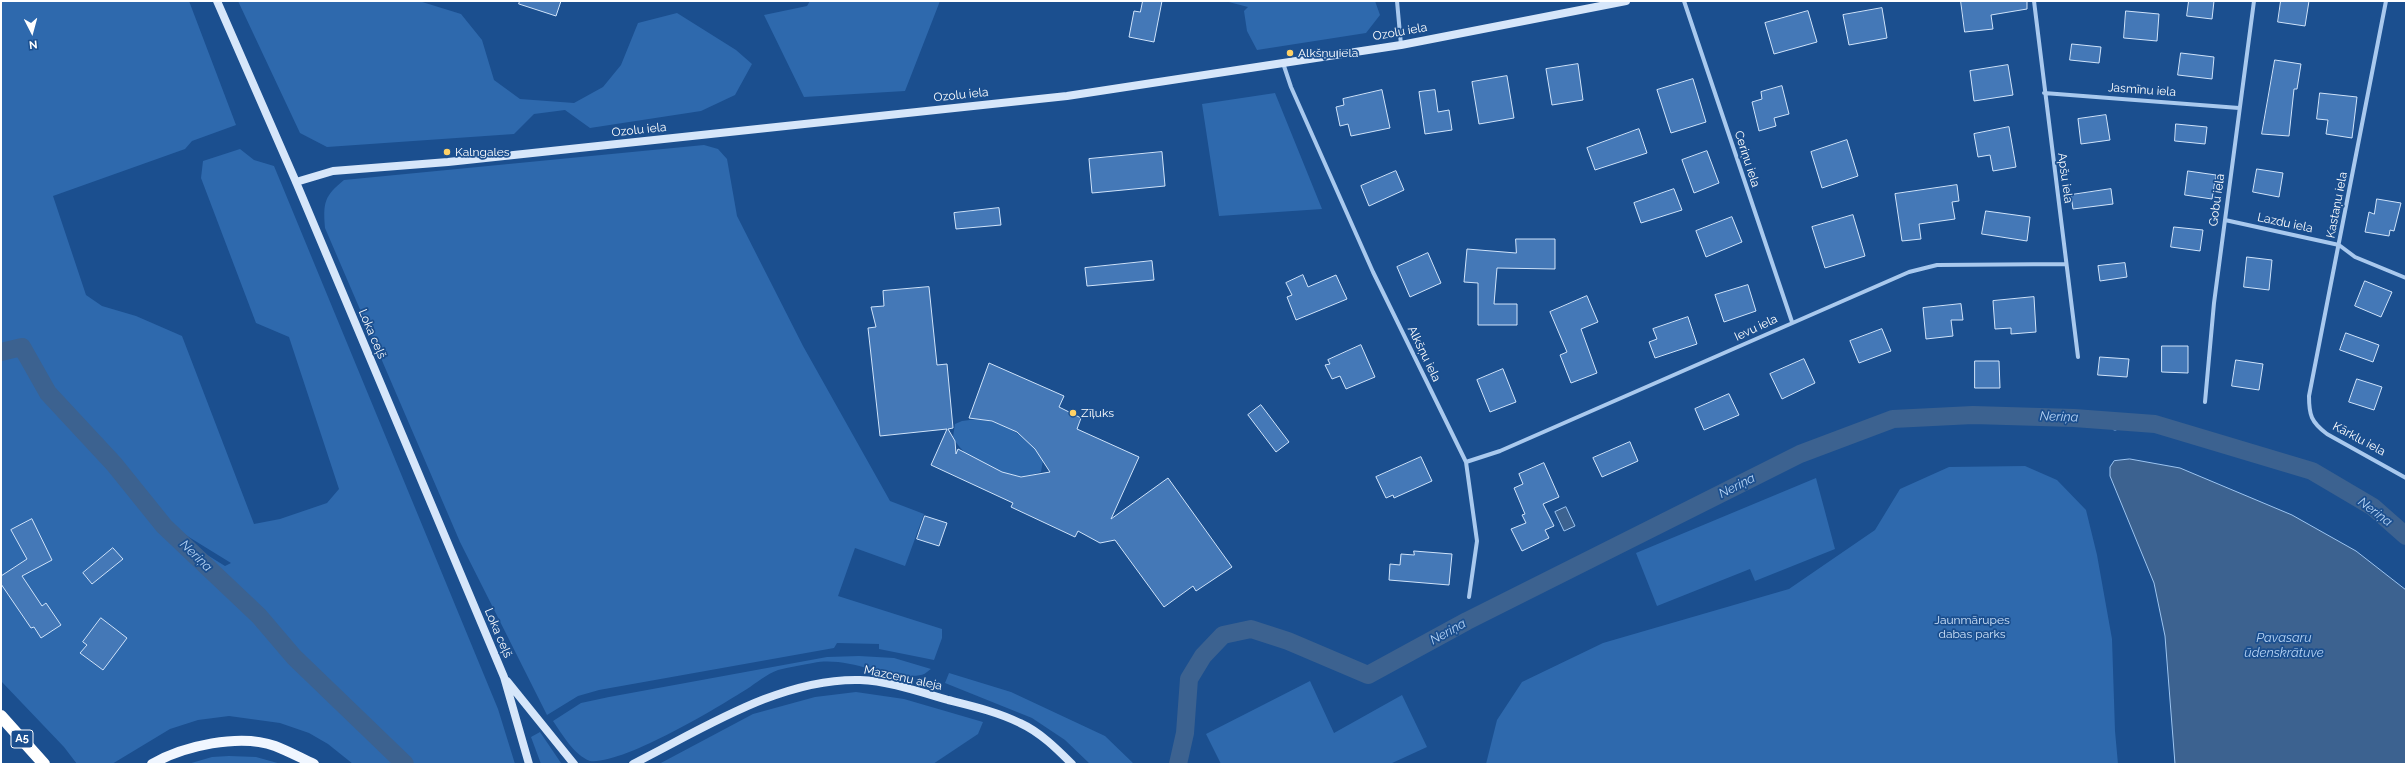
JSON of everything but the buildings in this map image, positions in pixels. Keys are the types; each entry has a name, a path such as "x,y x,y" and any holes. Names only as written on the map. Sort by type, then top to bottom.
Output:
{"highway":[{"name":"A5","path":"1,716 44,764"}],"main road":[{"name":"Loka ceļš","path":"217,1 296,182 504,677 529,764"},
{"name":"Ozolu iela","path":"296,182 333,171 448,162 1067,96 1401,45 1626,1"},
{"name":"Loka ceļš","path":"504,677 574,764"},
{"name":"Mazcenu aleja","path":"634,764 754,704 793,688 828,680 862,680 935,696 1020,723 1037,732 1072,764"},
{"path":"154,762 173,753 207,743 239,741 273,745 314,764"}],"street":[{"path":"1397,1 1401,45"},
{"name":"Ceriņu iela","path":"1684,1 1792,322"},
{"name":"Apšu iela","path":"2034,1 2044,92 2078,358"},
{"name":"Gobu iela","path":"2205,402 2214,303 2238,108 2254,1"},
{"name":"Kastaņu iela","path":"2309,412 2310,396 2386,1"},
{"name":"Alkšņu iela","path":"1283,62 1291,87 1373,272 1466,462 1477,541 1469,597"},
{"name":"Jasmīnu iela","path":"2044,92 2238,108"},
{"name":"Lazdu iela","path":"2225,220 2339,245 2355,257 2406,278"},
{"name":"Ievu iela","path":"1466,462 1500,451 1909,272 1930,267 2066,264"},
{"name":"Kārklu iela","path":"2309,412 2320,428 2327,434 2406,478"}],"green space":[{"path":"1,1 189,1 236,125 192,141 185,149 53,196 86,295 102,306 136,316 182,336 254,524 280,519 327,503 339,489 289,337 256,323 201,178 203,161 240,149 254,160 274,166 498,709 515,764 353,764 328,744 309,733 280,723 229,716 198,720 170,729 112,764 77,764 64,747 1,681 1,356 20,356 45,395 112,465 159,525 225,566 231,563 166,523 111,455 50,394 23,345 1,348"},
{"path":"238,1 419,1 461,14 482,40 494,80 520,99 574,103 603,87 621,65 638,23 677,13 736,50 752,64 735,95 701,111 590,128 565,110 534,114 514,134 327,147 300,133"},
{"path":"810,1 940,1 905,91 804,97 764,15 807,6"},
{"path":"1225,1 1375,1 1380,15 1366,33 1257,50 1247,31 1244,11 1248,7"},
{"path":"1275,93 1322,209 1219,216 1202,104"},
{"path":"704,145 718,149 727,159 737,216 803,346 890,501 924,514 905,566 855,548 838,596 942,629 942,638 934,660 879,649 879,644 837,643 834,648 599,690 578,696 547,715 460,542 325,228 324,212 326,201 332,191 344,180"},
{"path":"977,419 997,423 1023,437 1037,451 1043,460 1041,472 1019,476 1001,472 982,464 964,452 953,437 955,424 962,421"},
{"name":"Jaunmārupes dabas parks","path":"2025,466 2057,480 2086,510 2097,555 2112,639 2115,731 2118,764 1486,764 1497,720 1522,682 1603,643 1789,589 1875,530 1900,489 1949,467"},
{"path":"1816,478 1835,549 1755,581 1750,569 1657,606 1636,553"},
{"path":"859,656 894,658 931,669 922,675 909,676 896,675 840,662 826,661 778,670 714,709 669,734 624,754 605,760 590,761 584,758 569,744 553,721 581,703 609,697 827,657"},
{"path":"949,673 1011,692 1105,736 1134,764 1090,764 1065,740 1032,718 945,683"},
{"path":"1310,681 1334,733 1402,695 1427,747 1390,764 1221,764 1206,734"},
{"path":"856,692 904,699 983,722 978,734 933,764 659,764 753,714 815,697"},
{"path":"540,732 561,764 541,764 531,737"},
{"path":"212,757 256,757 281,764 188,764"}],"water":[{"name":"Pavasaru ūdenskrātuve","path":"2130,459 2180,468 2292,515 2356,551 2406,590 2406,764 2175,764 2165,636 2154,583 2110,476 2110,467 2114,461"},
{"path":"1566,507 1575,526 1564,531 1555,512"}],"waterway":[{"name":"Neriņa","path":"1,352 22,347 48,393 114,464 164,526 259,616 294,657 405,764"},
{"name":"Neriņa","path":"1178,764 1185,733 1189,679 1203,656 1223,635 1251,629 1288,641 1368,675 1467,621 1800,454 1893,419 1973,415 2074,418 2155,424 2312,471 2373,507 2406,536"},
{"name":"Neriņa","path":"2115,421 2115,428"}],"place":[{"name":"Alkšņu iela","path":"1290,53"},
{"name":"Kalngales","path":"447,152"},
{"name":"Zīļuks","path":"1073,413"}]}
